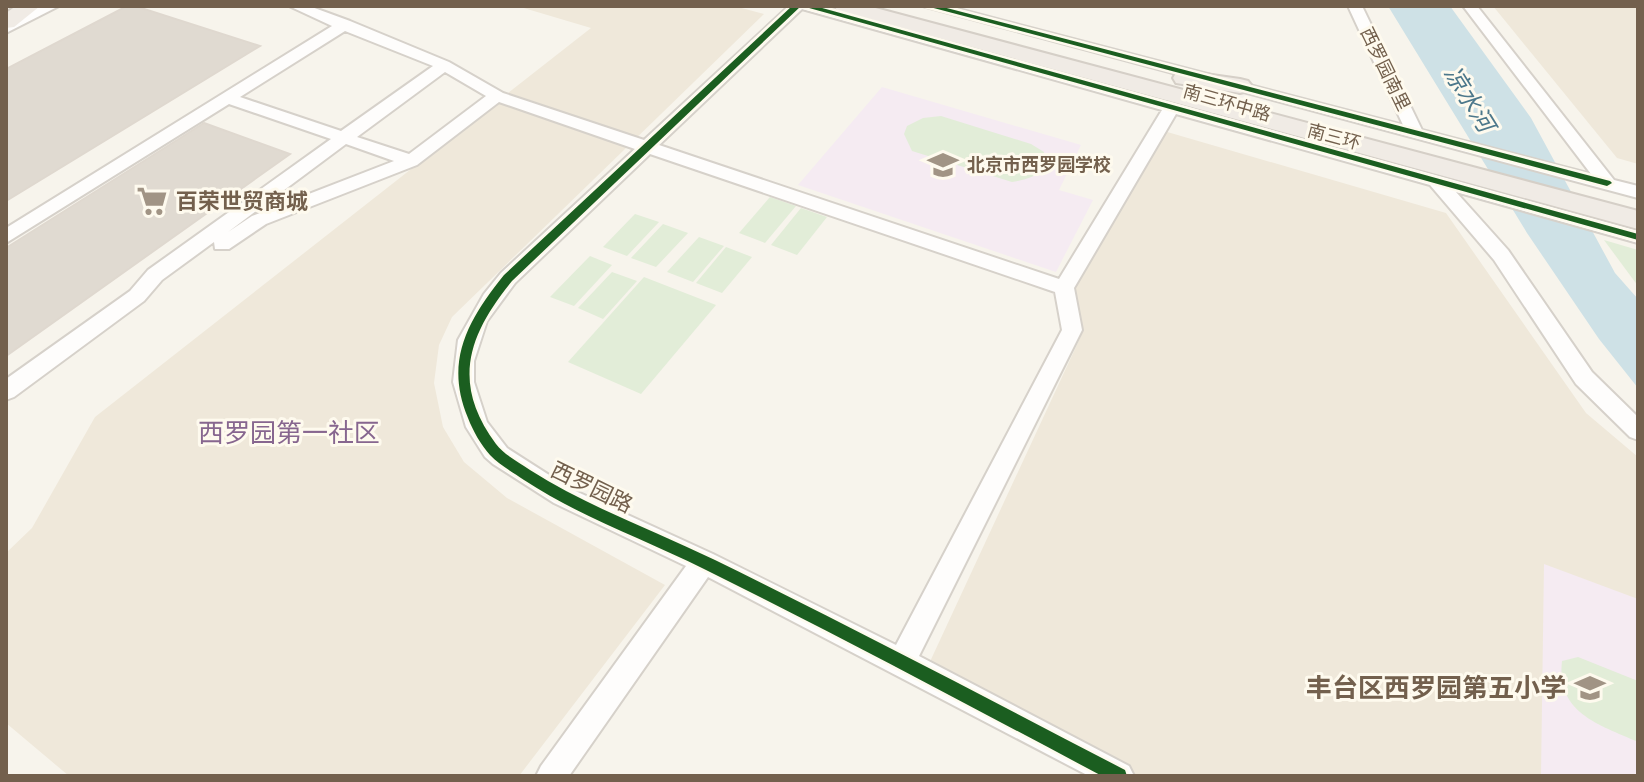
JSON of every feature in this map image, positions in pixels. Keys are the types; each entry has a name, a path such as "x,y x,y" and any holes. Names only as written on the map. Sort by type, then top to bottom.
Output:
{"highway":[{"path":"6,19 28,6"},
{"name":"南三环","path":"844,6 1284,123 1446,161"},
{"name":"南三环","path":"894,6 1137,71 1626,210"},
{"path":"1137,71 1240,86"},
{"path":"1172,107 1284,123"}],"street":[{"path":"6,29 52,6"},
{"path":"296,6 444,65 497,96 1064,288"},
{"name":"西罗园路","path":"797,6 508,278 485,304 467,339 460,369 470,409 495,452 548,490 704,562 902,661 1119,776"},
{"name":"南三环中路","path":"806,6 1172,107 1446,161"},
{"name":"南三环中路","path":"930,6 1415,133 1446,161"},
{"name":"西罗园南里","path":"1355,6 1415,133"},
{"path":"1470,6 1626,210"},
{"path":"6,237 345,24"},
{"path":"137,296 155,275 444,65"},
{"path":"6,391 137,296 174,276 259,220 411,161 497,96"},
{"path":"227,98 411,161"},
{"path":"902,661 1072,330 1064,288 1172,107"},
{"path":"1446,161 1501,255 1584,378 1638,431"},
{"path":"553,775 704,562"}],"shaded area":[{"path":"517,6 734,6 764,14 452,317 439,345 434,383 443,427 464,462 507,498 665,585 519,776 69,776 6,723 6,553 32,528 95,417 591,28"},
{"path":"1493,6 1638,6 1638,164 1617,158"},
{"name":"北京市西罗园学校","path":"882,87 1081,145 1059,190 1093,200 1056,272 798,185"},
{"path":"1157,129 1446,213 1586,413 1638,457 1638,776 1126,776 921,681 1081,336 1071,295"},
{"name":"丰台区西罗园第五小学","path":"1544,564 1638,599 1638,776 1541,776"}],"green space":[{"path":"941,116 1031,144 1044,152 1041,170 1032,177 1012,182 912,151 904,134 907,126 923,118"},
{"path":"770,197 796,206 765,243 739,233"},
{"path":"801,208 827,217 797,255 771,245"},
{"path":"635,214 659,222 627,256 603,247"},
{"path":"663,224 688,233 656,267 631,258"},
{"path":"699,237 724,246 693,282 667,272"},
{"path":"1604,240 1638,250 1638,286"},
{"path":"726,247 752,257 722,293 696,283"},
{"path":"590,256 612,265 574,306 550,297"},
{"path":"612,272 637,281 603,319 578,308"},
{"path":"644,277 716,305 641,394 568,362"},
{"path":"1578,657 1638,681 1638,742 1595,722 1573,705 1562,679 1562,661"}],"water":[{"name":"凉水河","path":"1388,6 1450,6 1531,118 1615,273 1638,299 1638,388 1599,339 1527,233"}],"building":[{"path":"127,6 260,46 6,201 6,69"},
{"name":"百荣世贸商城","path":"204,123 290,154 6,356 6,248"}],"cycle path":[{"path":"797,6 508,278 491,299 469,340 463,382 468,404 495,453 539,483 758,589 1119,776"},
{"path":"806,6 1638,237"},
{"path":"930,6 1607,183"}],"place":[{"name":"北京市西罗园学校","path":"943,165"},
{"name":"百荣世贸商城","path":"152,201"},
{"name":"丰台区西罗园第五小学","path":"1590,688"}],"district":[{"name":"西罗园第一社区","path":"289,433"}]}
